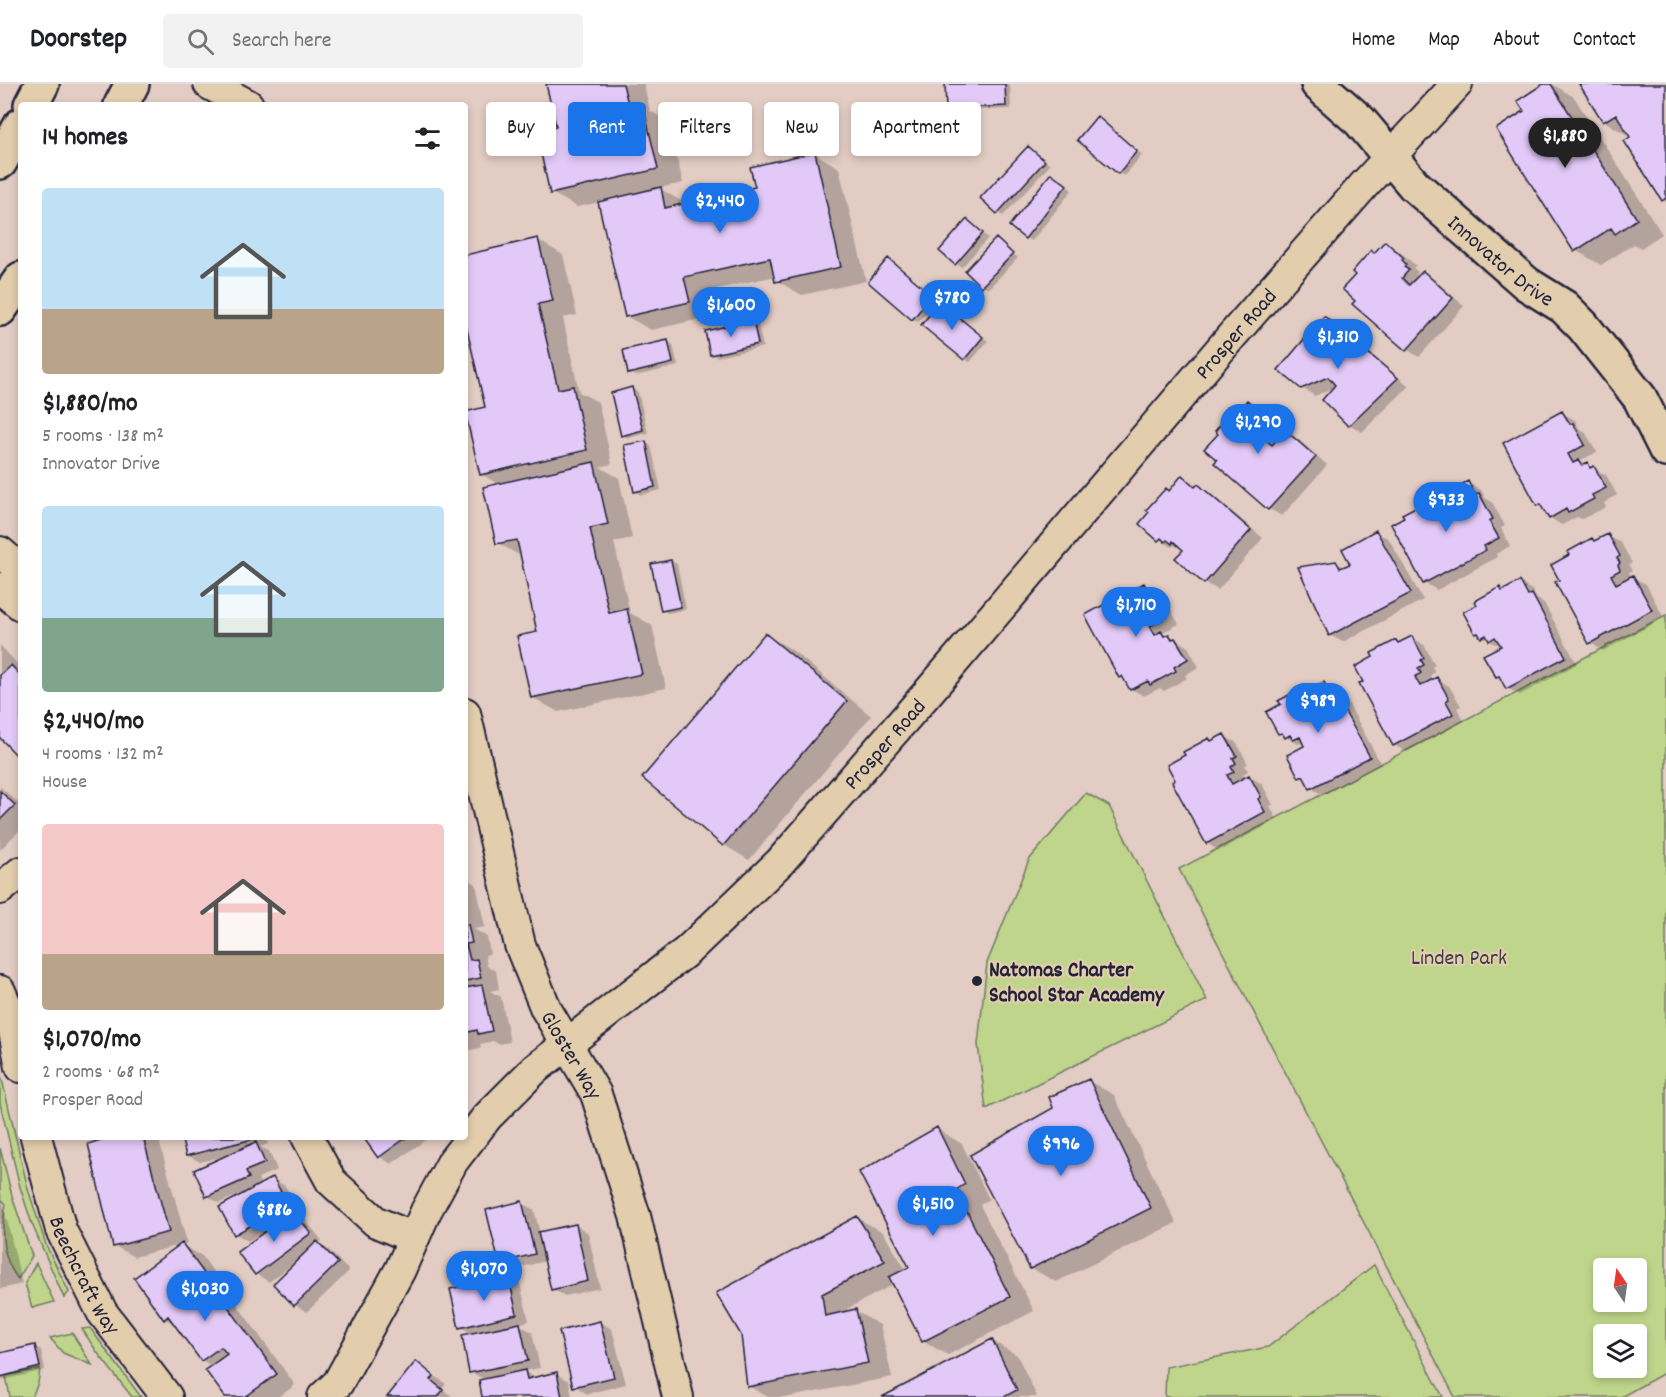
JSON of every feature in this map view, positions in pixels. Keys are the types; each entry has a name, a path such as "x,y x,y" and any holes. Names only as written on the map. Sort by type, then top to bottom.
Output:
{"street":[{"path":"33,102 42,84"},
{"path":"123,102 132,84"},
{"path":"209,84 243,102"},
{"name":"Innovator Drive","path":"1318,84 1360,121 1414,185 1527,284 1564,307 1583,326 1640,398 1666,450"},
{"name":"Prosper Road","path":"323,1397 338,1383 400,1270 426,1211 453,1161 487,1117 535,1070 687,951 780,862 931,689 1230,338 1390,156 1457,84"},
{"path":"0,162 18,129"},
{"path":"0,309 18,283"},
{"path":"0,552 18,567"},
{"path":"0,588 18,603"},
{"name":"Gloster Way","path":"468,725 520,945 539,995 596,1094 635,1216 678,1397"},
{"path":"0,889 18,874"},
{"path":"0,991 10,1016 18,1053"},
{"name":"Beechcraft Way","path":"37,1140 61,1230 76,1261 102,1312 167,1397"},
{"path":"309,1140 331,1181 376,1222 414,1238"}],"green space":[{"name":"Linden Park","path":"1666,615 1666,1372 1621,1397 1455,1397 1179,869"},
{"path":"1086,793 1109,806 1207,1000 986,1109 978,1044 987,963 1029,860"},
{"path":"0,1071 28,1189 46,1245 69,1292 64,1298 32,1224 20,1187 0,1103"},
{"path":"0,1148 12,1196 32,1256 18,1279 8,1262 3,1243 6,1204 0,1198"},
{"path":"36,1263 54,1302 32,1308 25,1283"},
{"path":"1374,1265 1443,1397 1165,1397 1166,1367 1268,1347"},
{"path":"90,1328 141,1397 132,1397 97,1352 82,1329"},
{"path":"72,1333 92,1365 63,1353 50,1338"},
{"path":"40,1369 38,1383 32,1397 10,1397 6,1376"}],"building":[{"path":"546,84 623,84 628,102 568,102 568,156 646,156 646,118 658,169 550,194 542,156 556,156 556,102 550,102"},
{"path":"945,84 1005,84 1006,106 981,107 981,102 946,102"},
{"path":"1543,84 1551,84 1637,219 1615,234 1611,228 1574,252 1496,129 1524,111 1517,101"},
{"path":"1579,84 1666,84 1666,198 1662,201 1624,141 1630,137 1616,114 1603,122"},
{"path":"1097,116 1137,151 1118,174 1077,140"},
{"path":"1028,146 1045,161 997,214 980,198"},
{"path":"798,156 816,156 841,267 775,282 770,258 684,277 690,302 625,317 598,202 661,187 665,208 755,187 750,167"},
{"path":"1051,173 1067,185 1025,239 1009,226"},
{"path":"967,219 983,233 955,265 939,251"},
{"path":"538,238 553,301 538,304 558,389 573,386 587,450 480,475 468,425 468,411 485,407 468,334 468,254"},
{"path":"996,238 1013,254 981,287 965,271"},
{"path":"1385,241 1404,258 1402,260 1406,264 1404,267 1409,270 1402,278 1409,285 1423,271 1453,298 1406,351 1352,304 1355,301 1342,289 1355,275 1352,272 1371,250 1374,253"},
{"path":"888,258 932,295 912,320 868,282"},
{"path":"940,302 983,337 964,360 921,325"},
{"path":"1324,316 1398,378 1348,426 1322,400 1335,385 1328,377 1301,389 1278,370"},
{"path":"753,320 758,344 710,355 705,331"},
{"path":"668,340 673,363 628,374 623,350"},
{"path":"632,387 643,430 621,436 611,393"},
{"path":"1247,400 1267,417 1264,419 1269,423 1267,426 1271,430 1264,438 1272,445 1285,430 1316,457 1268,510 1214,463 1217,460 1204,449 1218,434 1215,431 1234,409 1237,412"},
{"path":"1562,411 1570,424 1573,423 1585,445 1568,454 1573,463 1579,460 1582,465 1588,462 1590,468 1594,466 1606,488 1592,495 1594,499 1568,513 1566,509 1549,519 1540,504 1537,506 1503,443"},
{"path":"646,441 655,487 634,492 624,445"},
{"path":"594,462 608,524 590,528 609,613 627,609 642,674 531,698 517,636 537,632 517,540 496,544 483,487"},
{"path":"1182,475 1195,487 1198,484 1251,530 1204,584 1175,558 1183,550 1173,541 1172,544 1161,538 1158,541 1139,524 1149,512 1146,510 1166,488 1169,491"},
{"path":"1468,481 1475,495 1479,493 1493,519 1489,521 1499,538 1484,546 1486,550 1423,584 1391,524 1404,517 1402,514 1425,502 1434,519 1443,514 1439,508 1445,505 1442,500 1447,497 1446,493"},
{"path":"1376,530 1411,593 1329,636 1298,567 1336,561 1340,568 1350,564 1342,549"},
{"path":"1608,534 1620,556 1617,558 1620,570 1611,575 1616,584 1633,575 1652,610 1589,644 1555,582 1559,580 1551,565 1569,555 1567,552 1592,538 1594,541"},
{"path":"671,560 681,607 661,611 651,564"},
{"path":"1520,581 1528,596 1532,594 1566,657 1506,689 1483,655 1501,646 1495,637 1489,641 1486,635 1481,638 1478,633 1475,634 1463,612 1477,605 1475,601 1500,587 1502,591"},
{"path":"1144,583 1151,596 1155,594 1167,617 1150,626 1155,635 1161,631 1164,636 1169,634 1172,639 1175,638 1188,659 1174,667 1176,671 1150,685 1148,681 1130,690 1122,676 1119,678 1085,615"},
{"path":"765,633 847,701 723,846 642,778"},
{"path":"1412,636 1424,658 1421,660 1424,665 1418,668 1421,673 1415,677 1420,686 1437,677 1449,699 1446,701 1453,714 1393,746 1359,683 1363,682 1355,667 1373,657 1371,653 1396,640 1398,643"},
{"path":"11,665 18,673 18,757 0,738 0,675"},
{"path":"1324,682 1332,696 1335,694 1370,757 1310,789 1303,776 1299,778 1287,755 1304,746 1300,737 1293,740 1290,735 1285,738 1282,733 1278,734 1266,712 1281,704 1278,701 1304,687 1306,691"},
{"path":"1224,734 1237,756 1233,758 1236,763 1231,767 1234,772 1227,775 1232,784 1249,775 1261,797 1258,799 1265,812 1206,844 1172,782 1175,780 1167,765 1185,755 1183,752 1209,738 1211,741"},
{"path":"0,791 15,805 0,820"},
{"path":"468,924 472,943 468,944"},
{"path":"468,952 470,960 477,959 481,978 468,980"},
{"path":"482,985 492,1031 478,1034 477,1030 468,1032 468,987"},
{"path":"1089,1079 1151,1208 1030,1269 970,1155 1053,1108 1049,1097"},
{"path":"937,1127 965,1184 956,1190 1010,1297 922,1342 889,1277 909,1267 859,1172"},
{"path":"101,1140 144,1140 169,1232 113,1247 88,1144"},
{"path":"182,1140 249,1140 186,1156"},
{"path":"365,1140 403,1140 378,1158"},
{"path":"256,1142 265,1163 246,1171 249,1178 206,1197 194,1170"},
{"path":"273,1177 281,1192 264,1202 271,1214 234,1235 219,1207"},
{"path":"522,1201 535,1254 499,1263 486,1210"},
{"path":"293,1211 311,1233 255,1275 237,1252"},
{"path":"857,1216 885,1261 822,1294 825,1316 856,1309 868,1363 747,1387 741,1335 716,1293"},
{"path":"576,1224 588,1281 551,1290 538,1232"},
{"path":"317,1241 338,1263 294,1306 273,1284"},
{"path":"182,1243 277,1374 245,1397 225,1397 205,1370 227,1354 221,1347 201,1361 168,1316 164,1320 134,1278"},
{"path":"508,1275 517,1314 459,1328 450,1289"},
{"path":"600,1321 614,1377 573,1387 559,1331"},
{"path":"520,1323 528,1361 469,1373 462,1335"},
{"path":"992,1339 1017,1390 1004,1397 882,1397"},
{"path":"35,1345 40,1367 0,1377 0,1353"},
{"path":"416,1361 434,1376 431,1380 443,1390 438,1397 387,1397"},
{"path":"525,1370 527,1379 557,1372 562,1397 482,1397 479,1380"}],"place":[{"name":"Natomas Charter School Star Academy","path":"977,981"}]}
